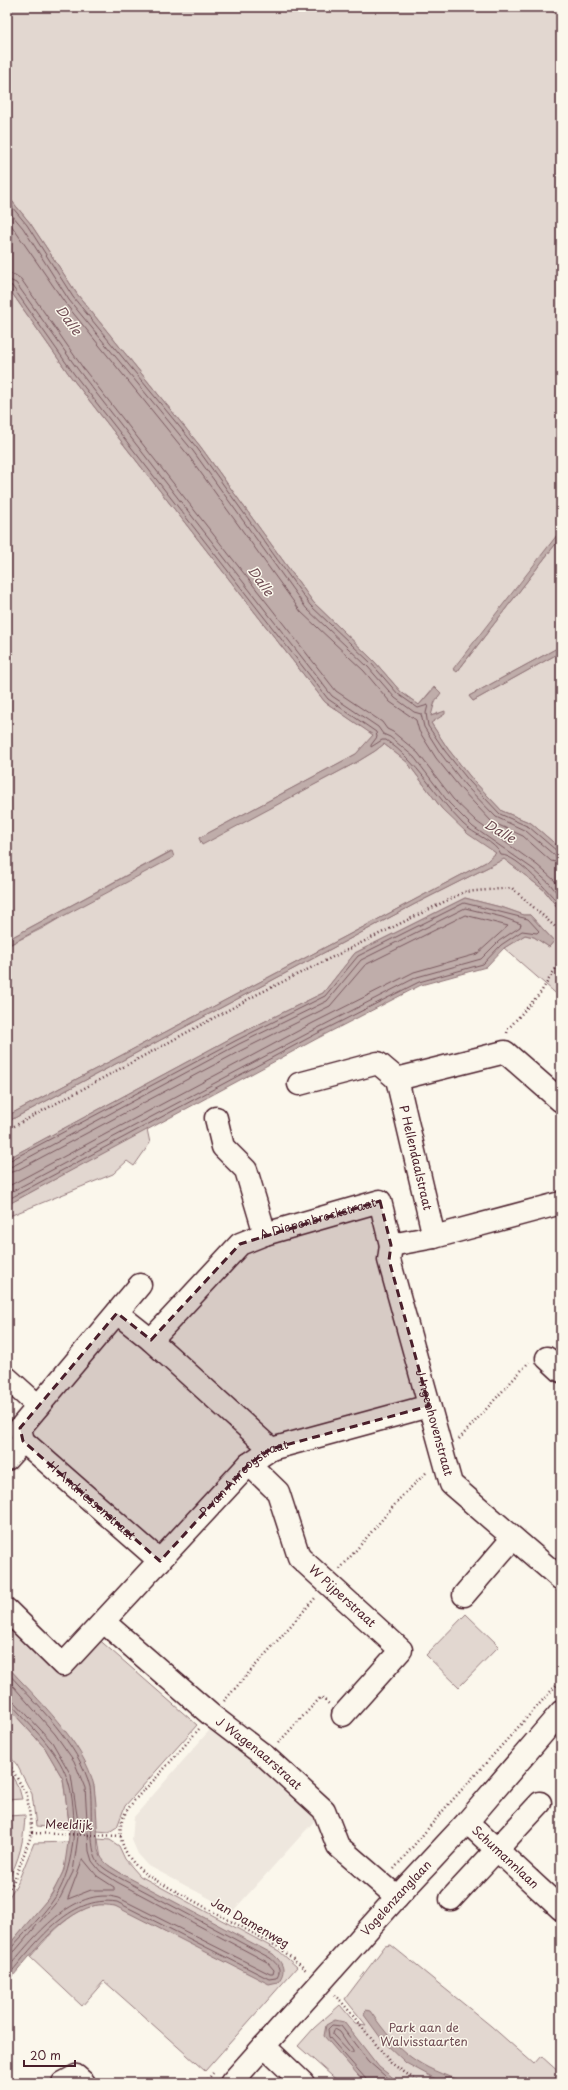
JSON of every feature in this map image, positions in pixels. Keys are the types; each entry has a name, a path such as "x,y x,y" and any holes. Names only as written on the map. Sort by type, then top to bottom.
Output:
{"street":[{"path":"300,1084 378,1063 397,1079 505,1052 561,1101"},
{"name":"P Hellendaalstraat","path":"397,1079 434,1237"},
{"path":"216,1118 224,1146 246,1170 265,1234"},
{"name":"A Diepenbrockstraat","path":"151,1340 240,1244 265,1234 380,1201 391,1245"},
{"path":"391,1245 434,1237 561,1203"},
{"name":"J Ingenhovenstraat","path":"391,1245 389,1260 451,1484 561,1579"},
{"path":"7,1459 23,1441 20,1428 140,1285"},
{"path":"117,1313 151,1340 271,1449"},
{"path":"7,1378 38,1406"},
{"name":"P van Anrooystraat","path":"7,1610 63,1665 249,1464 271,1449 429,1406"},
{"name":"H Andriessenstraat","path":"23,1441 160,1561"},
{"name":"W Pijperstraat","path":"249,1464 278,1492 299,1557 401,1650 343,1715"},
{"path":"464,1595 513,1538"},
{"name":"J Wagenaarstraat","path":"104,1622 211,1715 266,1757 324,1810 338,1846 397,1897"},
{"name":"Vogelenzanglaan","path":"232,2083 397,1897 467,1822 560,1715"},
{"path":"451,1899 540,1803"},
{"name":"Schumannlaan","path":"467,1822 561,1909"},
{"path":"264,2046 303,2083"},
{"path":"63,2083 76,2076 84,2083"}],"path":[{"path":"551,7 561,13"},
{"path":"7,1130 256,995 464,892 512,888 561,932"},
{"path":"505,1052 508,1029 541,992 561,960"},
{"path":"266,1757 322,1697 343,1715"},
{"path":"7,1761 27,1795 32,1833"},
{"name":"Meeldijk","path":"7,1891 13,1883 32,1833 121,1836"},
{"name":"Jan Damenweg","path":"121,1836 123,1847 135,1867 148,1876 280,1948 341,2001 391,2063 420,2083"}],"highlighted area":[{"path":"380,1201 391,1245 389,1260 429,1406 271,1449 249,1464 160,1561 23,1441 20,1428 117,1313 151,1340 240,1244"}],"shaded area":[{"path":"214,1725 317,1818 233,1911 149,1866 138,1854 132,1840 134,1817"}],"green space":[{"path":"7,7 545,7 561,17 561,530 457,672 561,537 561,646 469,696 473,701 561,652 561,849 531,823 502,811 472,779 448,749 431,723 438,713 431,716 430,713 440,693 434,687 419,705 401,692 374,661 313,602 200,446 77,294 30,223 7,195"},
{"path":"7,286 71,377 325,702 374,735 356,754 199,838 202,844 357,762 384,744 407,762 442,809 496,853 486,862 7,1116 7,946 43,928 171,851 7,940"},
{"path":"504,859 544,890 561,912 561,998 504,948 525,935 534,937 549,947 554,941 530,915 524,915 465,898 355,953 323,993 235,1036 7,1159 7,1122 415,904"},
{"path":"147,1129 150,1143 134,1166 127,1161 113,1174 7,1217 7,1205"},
{"path":"466,1614 499,1646 459,1687 426,1655"},
{"path":"7,1617 58,1662 96,1637 197,1725 125,1806 117,1827 109,1832 97,1831 94,1786 62,1728 7,1666"},
{"path":"7,1706 45,1748 63,1779 70,1829 36,1826 32,1794 17,1765 7,1753"},
{"path":"7,1768 19,1788 22,1799 7,1800"},
{"path":"25,1815 24,1832 18,1857 7,1881 7,1816"},
{"path":"98,1839 110,1840 119,1846 125,1859 140,1876 279,1951 297,1967 205,2071 104,1981 82,2006 30,1957 57,1928 68,1919 91,1906 103,1904 122,1908 165,1931 122,1874 101,1859"},
{"path":"68,1842 67,1858 63,1873 56,1886 38,1912 7,1947 7,1900 17,1884 34,1843"},
{"name":"Park aan de Walvisstaarten","path":"391,1945 491,2026 534,2064 541,2056 561,2074 561,2083 340,2083 298,2046 314,2028 340,2005 355,2023 366,2025 345,1999 385,1946"}],"water":[{"name":"Dalle","path":"7,195 30,223 77,294 200,446 313,602 374,661 401,692 419,705 435,687 441,693 435,701 431,716 445,711 445,714 431,723 448,749 472,779 502,811 531,823 561,849 561,912 544,890 504,859 415,904 7,1122 7,1116 486,862 496,853 468,834 442,809 407,762 384,744 357,762 202,845 199,838 356,754 373,735 325,702 71,377 7,286"},
{"path":"561,530 561,537 457,672 453,669"},
{"path":"561,646 561,652 473,701 469,696"},
{"path":"172,851 174,857 7,946 7,940"},
{"path":"465,898 524,915 530,915 554,941 549,947 534,937 525,935 504,948 486,967 421,985 320,1037 7,1205 7,1159 235,1036 323,993 355,953"},
{"path":"7,1666 58,1722 81,1754 89,1770 95,1794 98,1850 104,1861 122,1874 273,1954 283,1967 281,1978 278,1982 269,1984 115,1906 101,1905 93,1906 80,1911 56,1928 7,1983 7,1947 52,1894 64,1870 70,1829 63,1779 45,1748 7,1706"},
{"path":"366,2010 370,2011 391,2038 411,2057 435,2071 467,2083 443,2083 406,2063 383,2041 364,2015"},
{"path":"335,2020 344,2022 379,2067 400,2083 365,2083 324,2036 326,2025"}]}
